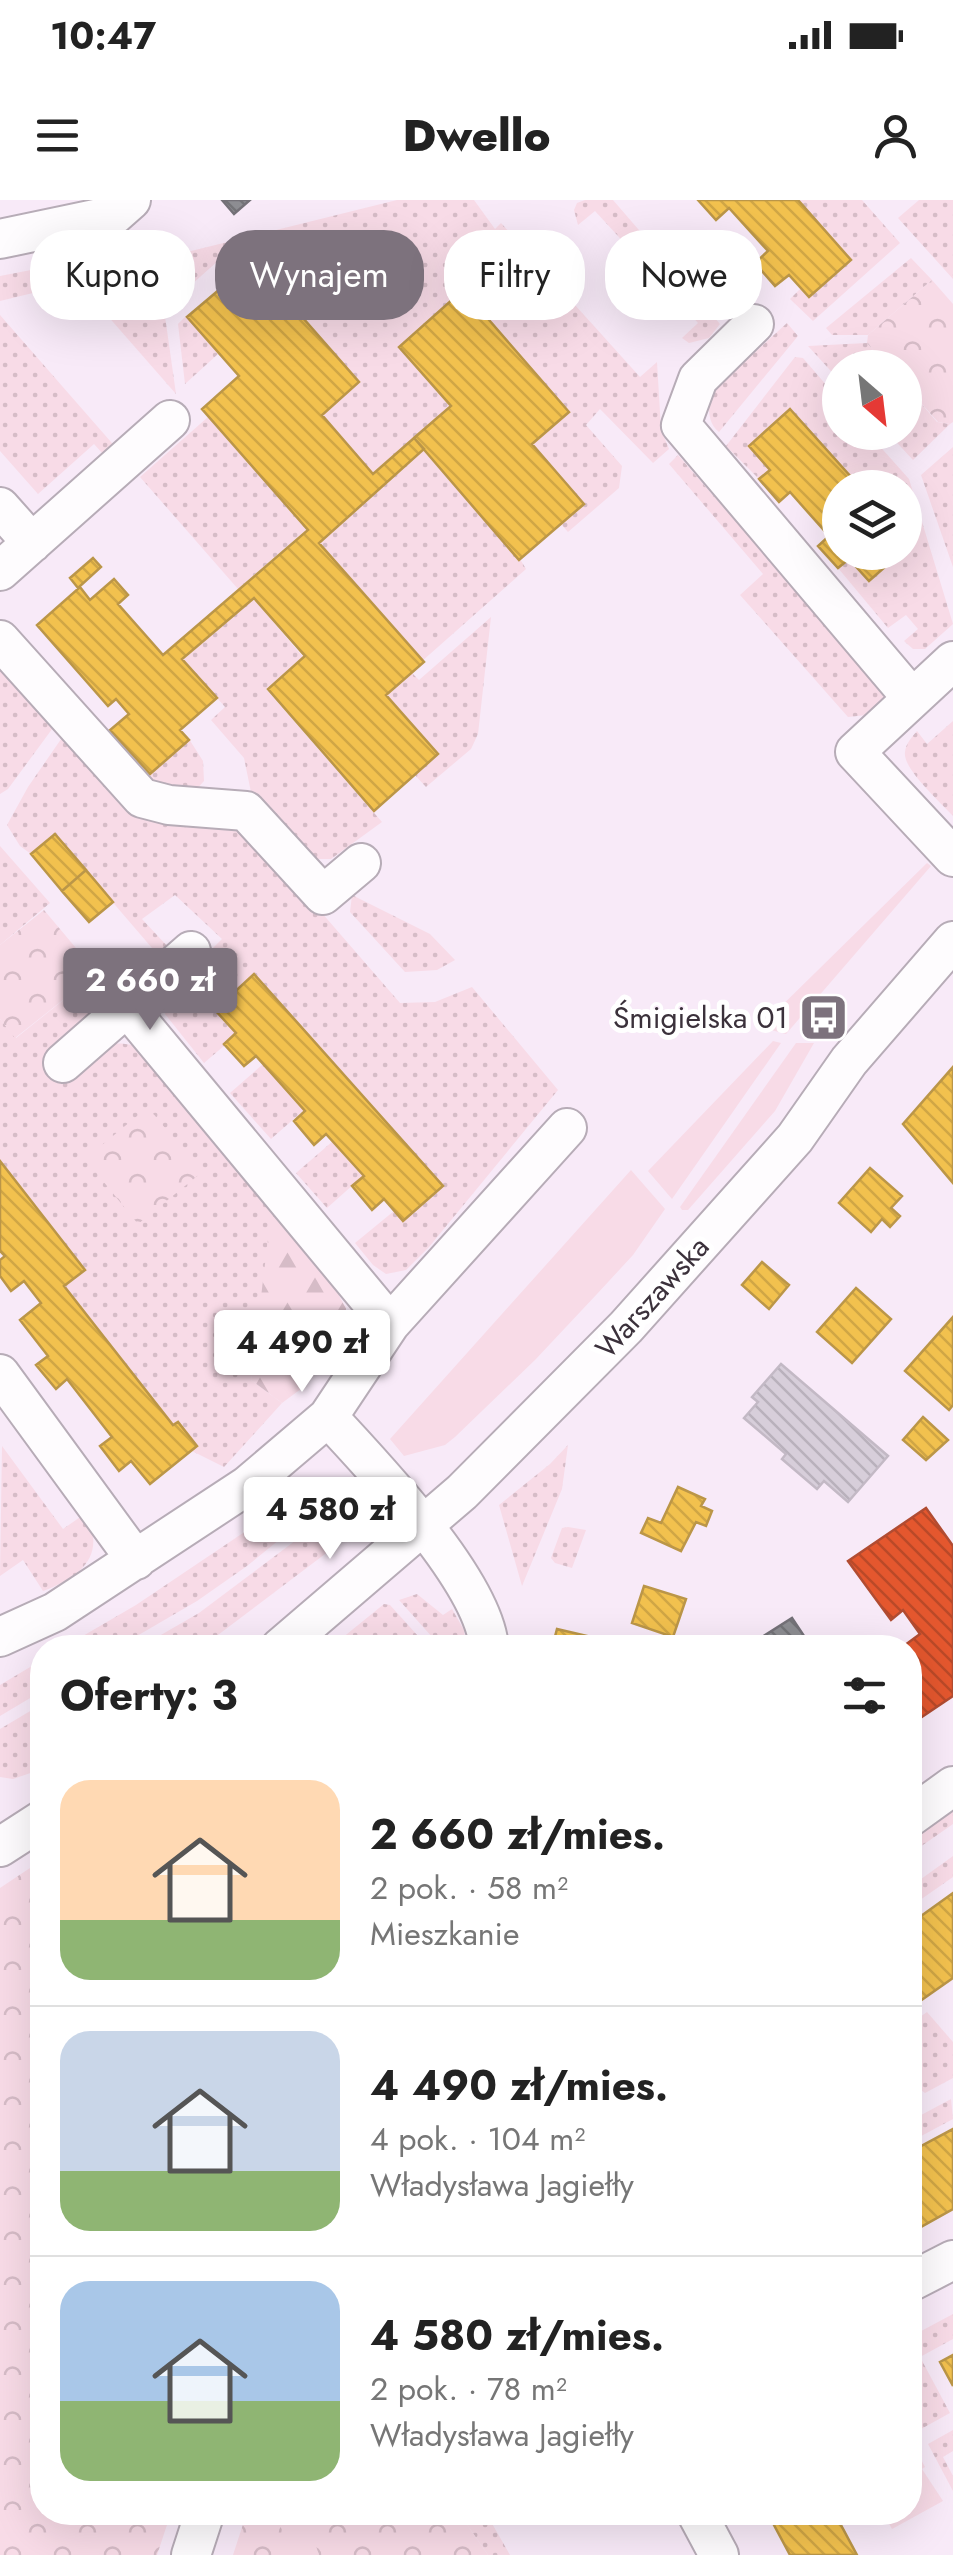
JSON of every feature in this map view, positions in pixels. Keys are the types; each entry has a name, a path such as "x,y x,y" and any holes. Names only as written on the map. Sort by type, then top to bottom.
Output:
{"street":[{"path":"0,239 114,215 131,200"},
{"path":"754,324 698,378 681,425 912,698"},
{"path":"0,571 170,420"},
{"path":"0,507 32,543"},
{"path":"0,640 142,798 246,811 323,896 361,863"},
{"path":"953,661 855,752 953,857"},
{"path":"64,1064 192,951"},
{"name":"Warszawska","path":"295,1635 488,1467 626,1328 794,1138 849,1062 948,957"},
{"path":"128,1007 390,1324"},
{"path":"0,1636 54,1612 136,1560 248,1485 328,1417 390,1324 566,1128"},
{"path":"0,1374 136,1560"},
{"path":"328,1417 386,1480 472,1595 481,1611 486,1635"},
{"path":"922,1808 953,1786"},
{"path":"0,1847 30,1828"},
{"path":"922,2276 953,2260"},
{"path":"191,2555 201,2525"},
{"path":"703,2525 719,2555"}],"green space":[{"path":"397,200 474,200 495,229 501,223 507,230 444,230 444,308 399,347 451,407 372,473 321,413 358,381 305,320 424,320 424,230 276,230"},
{"path":"613,200 639,230 612,230 595,211 578,225 574,210 577,203"},
{"path":"797,200 862,200 900,243 813,321 790,299 801,288 809,297 850,260"},
{"path":"919,200 953,200 953,279 898,218"},
{"path":"215,245 215,264 195,281 195,250"},
{"path":"911,258 932,280 868,335 832,335 826,328"},
{"path":"30,270 30,294 0,301 0,276"},
{"path":"932,280 953,304 953,422 938,422 922,404 922,350 873,350 867,343 868,335"},
{"path":"0,315 118,450 111,463 94,444 38,494 0,451"},
{"path":"585,316 640,377 657,362 661,429 669,449 653,463 600,409 586,425 622,466 619,488 568,532 560,523 583,503 531,442 476,320 585,320"},
{"path":"111,320 166,320 176,394"},
{"path":"189,320 218,354 185,384 178,324"},
{"path":"695,320 717,320 720,324 709,338 689,343 682,338 698,323"},
{"path":"787,323 798,336 719,432 711,420 709,394"},
{"path":"867,343 873,350 822,350 822,361 808,346"},
{"path":"795,357 803,358 822,380 822,444 791,409 749,446 770,470 759,479 726,446"},
{"path":"922,405 937,422 950,424 913,460 904,450 922,450"},
{"path":"208,417 307,529 238,589 140,477"},
{"path":"953,447 953,567 922,478"},
{"path":"424,448 526,569 421,662 317,541"},
{"path":"828,450 883,450 901,470 846,470"},
{"path":"678,455 886,694 889,702 876,714 848,717 740,595 763,574 669,464"},
{"path":"922,522 953,624 925,649 913,649 904,641 918,629 906,615 888,628 840,570 860,570 870,581 882,570 922,570"},
{"path":"252,597 303,657 266,689 382,822 331,859 311,859 253,802 244,758 211,720 225,707 182,658"},
{"path":"491,617 478,734 471,749 426,787 413,773 436,753 385,693 410,671 419,680"},
{"path":"0,651 58,721 8,789 0,794"},
{"path":"953,721 953,816 916,776 905,752 917,731 927,744"},
{"path":"68,729 124,794 249,829 400,1003 435,1002 472,987 558,1090 406,1270 386,1274 355,1243 394,1211 403,1221 441,1187 239,1033 204,1063 165,1014 162,999 222,939 175,895 142,919 169,948 158,955 55,835 31,854 20,846 7,825"},
{"path":"189,739 203,761 204,781 192,794 165,796 147,775"},
{"path":"0,846 50,903 0,945"},
{"path":"927,863 931,866 786,1034 760,1027"},
{"path":"352,895 430,934 455,960 437,970 405,972 350,912"},
{"path":"44,910 97,973 15,1038 0,1019 0,945"},
{"path":"97,973 119,1001 44,1067 56,1079 89,1053 109,1044 150,1050 282,1222 251,1380 282,1403 224,1467 192,1451 63,1286 0,1162 0,1019 16,1038"},
{"path":"773,1041 781,1043 672,1199 648,1171"},
{"path":"796,1043 814,1043 775,1111 688,1210 682,1210 680,1207"},
{"path":"263,1064 304,1110 271,1139 230,1093"},
{"path":"148,1107 201,1173 138,1224 85,1159"},
{"path":"333,1141 363,1176 327,1208 296,1173"},
{"path":"631,1170 665,1209 633,1255 535,1360 455,1437 445,1445 404,1456 390,1439"},
{"path":"282,1222 332,1283 346,1308 346,1333 305,1386 282,1403 251,1380 268,1239"},
{"path":"568,1445 562,1489 522,1586 499,1505"},
{"path":"2,1446 63,1529 86,1513 92,1528 92,1552 87,1562 69,1578 43,1591 23,1560 0,1576"},
{"path":"344,1478 348,1484 197,1601 139,1635 85,1635 136,1605 319,1482"},
{"path":"356,1495 329,1551 218,1635 161,1635 199,1613"},
{"path":"562,1528 586,1530 572,1568 551,1558"},
{"path":"417,1594 443,1615 452,1609 465,1635 430,1635 399,1600"},
{"path":"384,1604 390,1605 417,1635 346,1635"},
{"path":"30,1667 30,1698 0,1716 0,1685"},
{"path":"30,1711 30,1773 13,1779 0,1777 0,1729"},
{"path":"953,1808 953,1824 922,1846 922,1830"},
{"path":"953,1856 953,1877 922,1899 922,1878"},
{"path":"30,1868 30,2525 167,2525 157,2555 0,2555 0,1888"},
{"path":"927,2012 953,2042 953,2078 925,2093 922,2091 922,2016"},
{"path":"951,2099 953,2119 922,2136 922,2115"},
{"path":"953,2314 953,2339 922,2356 922,2331"},
{"path":"922,2361 950,2413 922,2428"},
{"path":"953,2430 953,2451 943,2457 953,2476 953,2491 928,2444"},
{"path":"922,2469 943,2501 922,2513"},
{"path":"243,2525 467,2525 488,2555 233,2555"},
{"path":"280,2525 309,2525 319,2555 292,2555"},
{"path":"467,2525 493,2525 510,2555 488,2555"}],"building: Mieszkania":[{"path":"698,200 798,200 851,260 809,297 789,275 775,286 762,271 762,257 768,251 762,244 762,230 749,230 729,208 716,220"},
{"path":"215,293 215,320 305,320 359,382 322,415 373,474 414,438 424,449 319,543 424,662 386,695 438,754 374,811 268,689 305,656 254,598 182,659 217,698 180,730 189,740 150,774 110,730 129,714 116,699 108,706 37,625 80,587 90,600 114,579 128,595 118,604 163,655 308,530 202,409 239,376 190,320 195,320 195,310"},
{"path":"444,307 444,320 489,320 569,412 532,444 584,504 519,560 414,438 451,406 399,347"},
{"path":"790,409 822,445 822,450 827,450 845,470 822,470 822,528 790,492 779,502 759,479 770,470 749,446"},
{"path":"93,558 101,567 78,588 70,578"},
{"path":"859,570 882,570 869,581"},
{"path":"55,834 86,870 62,891 31,854"},
{"path":"86,870 113,902 89,922 62,891"},
{"path":"254,974 443,1186 403,1221 384,1199 372,1210 352,1186 364,1176 326,1134 314,1145 294,1121 305,1111 256,1056 244,1066 224,1044 236,1033 215,1010"},
{"path":"953,1067 953,1183 903,1124"},
{"path":"0,1161 85,1270 64,1286 173,1425 178,1422 197,1446 150,1484 131,1461 119,1471 100,1446 112,1437 67,1379 56,1389 36,1365 48,1356 20,1320 41,1303 24,1281 11,1291 0,1276 0,1260 5,1256 0,1251"},
{"path":"870,1168 902,1196 891,1208 900,1216 890,1227 882,1219 871,1232 839,1203"},
{"path":"762,1262 789,1285 769,1309 742,1285"},
{"path":"856,1288 891,1319 852,1363 817,1332"},
{"path":"953,1317 953,1405 949,1410 905,1371"},
{"path":"923,1417 948,1440 926,1460 903,1440"},
{"path":"678,1487 705,1499 701,1506 712,1511 706,1526 696,1522 681,1551 641,1533 648,1518 661,1523"},
{"path":"644,1586 686,1599 674,1635 632,1623"},
{"path":"557,1629 582,1635 555,1635"},
{"path":"953,1893 953,1978 922,2000 922,1915"},
{"path":"953,2129 953,2209 922,2226 922,2146"},
{"path":"953,2355 953,2386 940,2362"},
{"path":"774,2525 841,2525 857,2555 790,2555"}],"building: Handel":[{"path":"926,1508 953,1546 953,1696 922,1717 922,1635 903,1610 891,1620 848,1561"}],"building: Przemysł":[{"path":"222,200 250,200 234,214"},
{"path":"792,1618 803,1635 765,1635"}],"building: Inne":[{"path":"781,1364 888,1456 848,1502 824,1481 817,1489 782,1459 786,1454 744,1418 758,1402 752,1397"}],"place":[{"name":"Śmigielska 01","path":"823,1017"}]}
